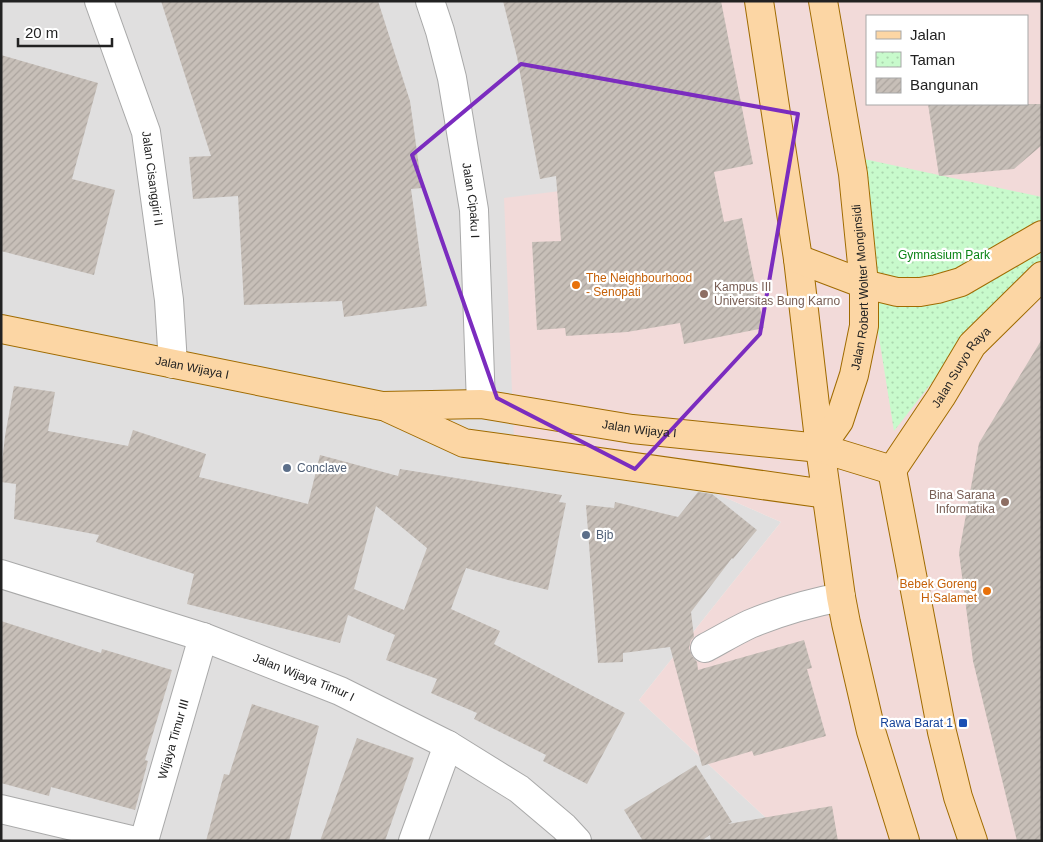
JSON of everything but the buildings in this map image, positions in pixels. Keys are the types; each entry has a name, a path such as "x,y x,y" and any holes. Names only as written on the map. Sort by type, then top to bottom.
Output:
{"main road":[{"path":"759,1 798,259 820,448 841,597 871,732 905,841"},
{"name":"Jalan Robert Wolter Monginsidi","path":"820,448 839,421 854,375 864,326 864,284 853,174 823,1"},
{"path":"798,259 864,284 897,292 920,292 937,290 961,282 1042,235"},
{"name":"Jalan Suryo Raya","path":"892,470 941,397 972,344 1042,276"},
{"name":"Jalan Wijaya I","path":"1,330 382,406 481,404 632,429 820,448 892,470"},
{"name":"Jalan Wijaya I","path":"382,406 464,443 826,494"},
{"path":"892,470 942,732 958,797 973,841"}],"street":[{"name":"Jalan Cisanggiri II","path":"99,1 146,132 169,300 173,364"},
{"name":"Jalan Cipaku I","path":"430,1 452,78 474,210 481,404"},
{"name":"Jalan Wijaya Timur I","path":"1,574 203,637 340,691 448,745 520,789 564,827 577,841"},
{"path":"705,648 749,625 780,612 841,597"},
{"name":"Wijaya Timur III","path":"144,841 203,637"},
{"path":"413,841 448,745"},
{"path":"1,809 136,841"}],"highlighted area":[{"path":"521,64 798,114 760,334 635,469 497,398 412,155"}],"shaded area":[{"path":"1,1 616,1 708,490 781,522 639,700 791,841 1,841"},
{"path":"616,1 1042,1 1042,653 1033,841 791,841 639,700 781,522 708,490 515,464 504,198 648,180"}],"green space":[{"name":"Gymnasium Park","path":"850,156 1042,197 1042,269 1024,285 937,376 894,431"}],"place":[{"name":"The Neighbourhood - Senopati","path":"576,285"},
{"name":"Kampus III Universitas Bung Karno","path":"704,294"},
{"name":"Conclave","path":"287,468"},
{"name":"Bina Sarana Informatika","path":"1005,502"},
{"name":"Bjb","path":"586,535"},
{"name":"Bebek Goreng H.Salamet","path":"987,591"},
{"name":"Rawa Barat 1","path":"963,723"}]}
